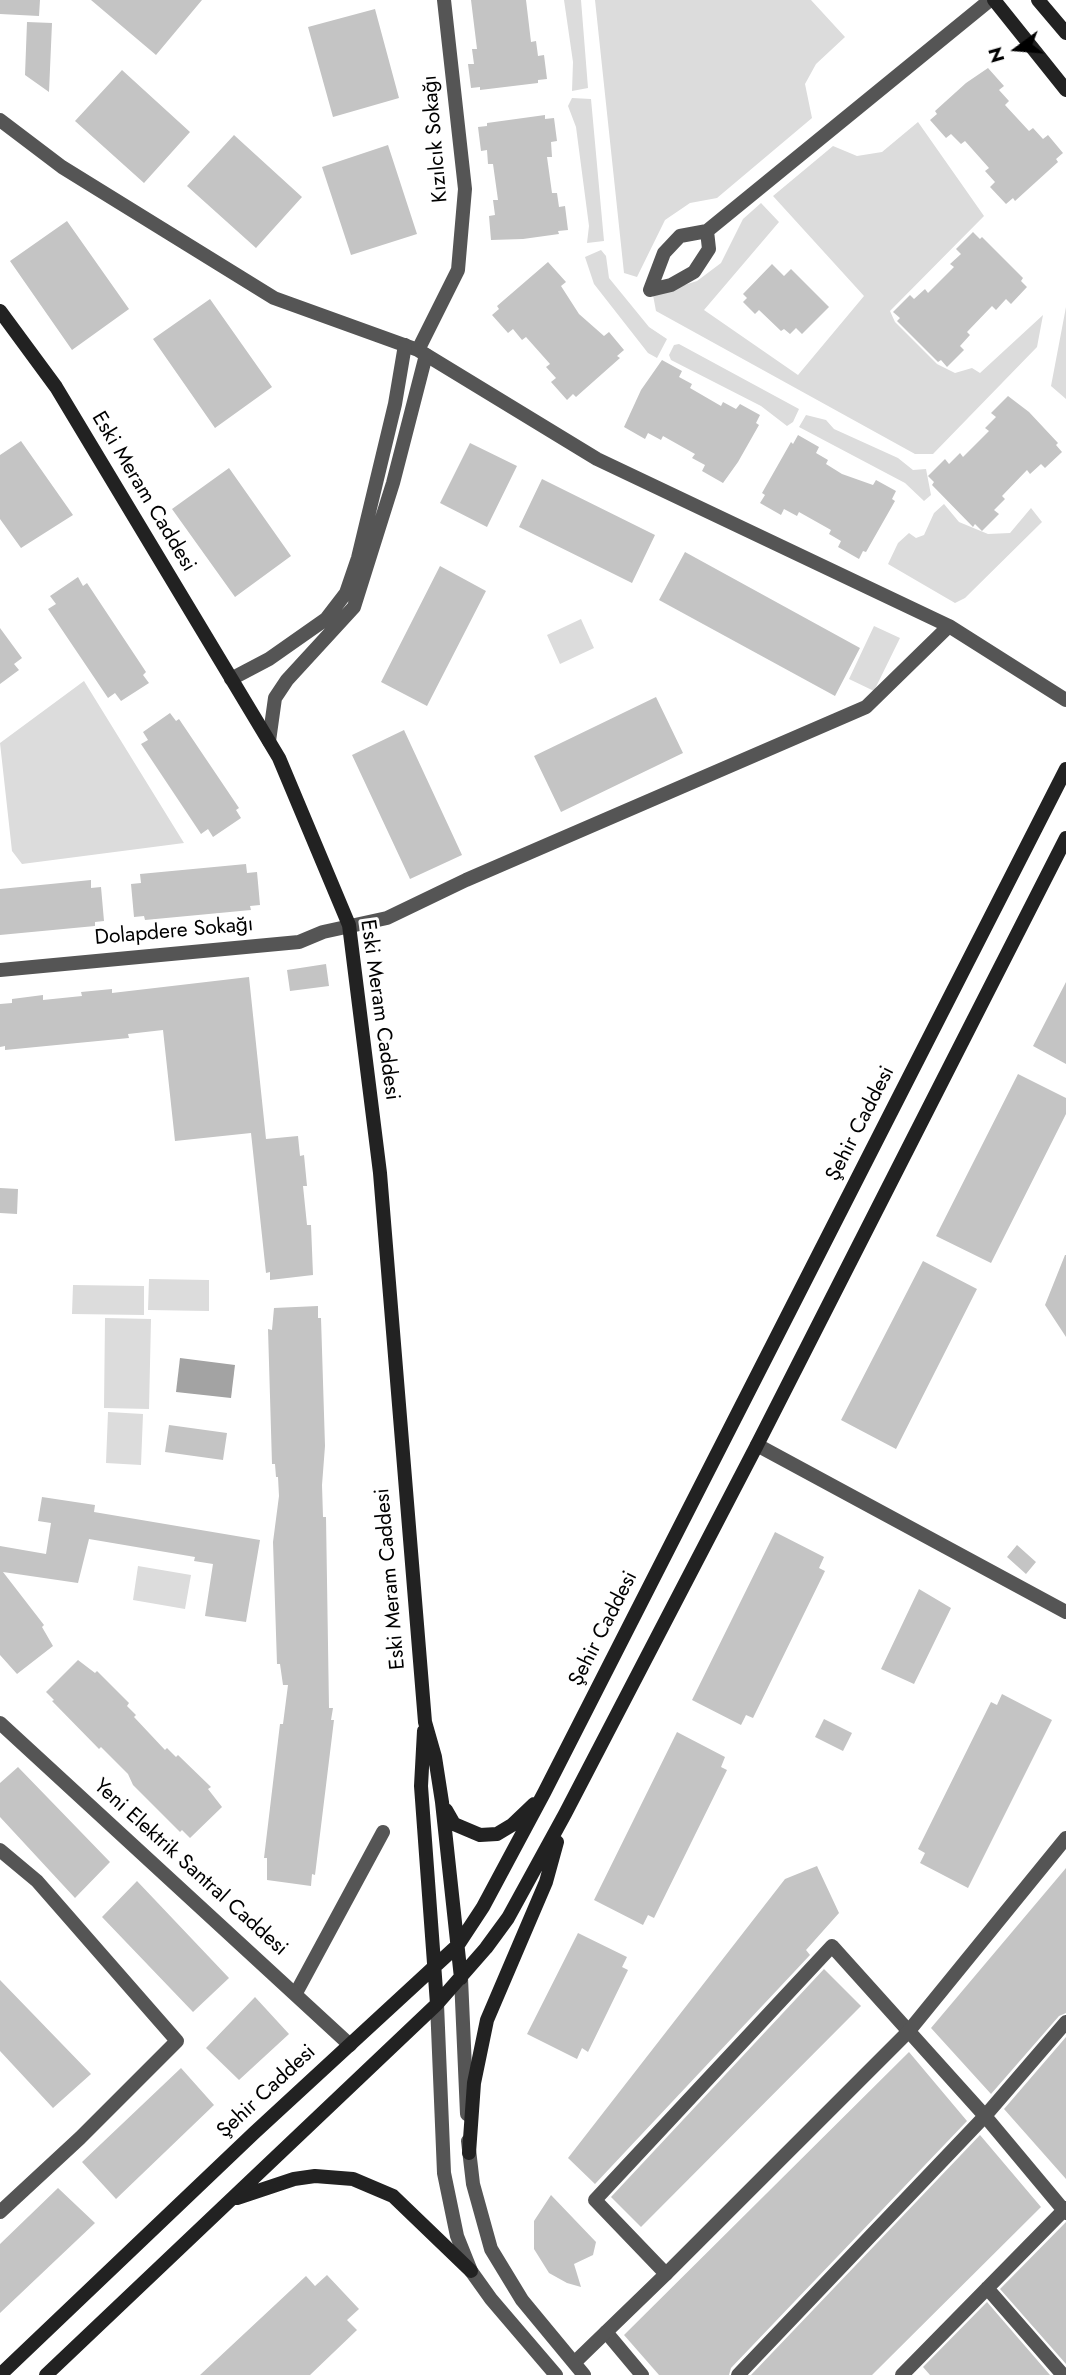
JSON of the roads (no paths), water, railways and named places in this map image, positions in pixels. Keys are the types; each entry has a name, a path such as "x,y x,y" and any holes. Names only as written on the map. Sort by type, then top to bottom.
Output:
{"main road":[{"path":"992,0 1066,90"},
{"path":"1038,0 1066,33"},
{"name":"Eski Meram Caddesi","path":"0,311 55,387 279,758 349,926 380,1172 425,1722 421,1786 437,2004"},
{"name":"Şehir Caddesi","path":"1,2371 458,1945 483,1907 544,1793 1066,769"},
{"path":"46,2375 437,2004 508,1918 757,1445 1066,838"},
{"name":"Eski Meram Caddesi","path":"425,1722 435,1757 442,1802 461,1978"},
{"path":"442,1802 454,1824 464,1830 480,1835 497,1834 512,1825 544,1793"},
{"path":"469,2154 474,2084 487,2020 546,1882 565,1814"},
{"path":"232,2200 294,2179 335,2175 353,2179 393,2196 471,2271"}],"street":[{"name":"Kızılcık Sokağı","path":"416,350 458,270 465,189 444,0"},
{"path":"707,231 709,249 694,272 671,285 650,290 664,253 680,236 707,231 992,0"},
{"path":"0,120 62,167 274,298 416,350 597,459 949,626 1066,700"},
{"path":"231,679 269,659 326,619 346,593 358,558 389,429 416,350"},
{"path":"269,741 275,698 354,607 393,483 416,350"},
{"name":"Dolapdere Sokağı","path":"0,970 299,942 349,926 387,918 466,880 866,707 949,626"},
{"path":"757,1445 1066,1612"},
{"name":"Yeni Elektrik Santral Caddesi","path":"0,1723 350,2045"},
{"path":"296,1993 383,1832"},
{"path":"573,2363 908,2032 1066,1838"},
{"path":"0,1850 37,1881 177,2041 80,2138 0,2212"},
{"path":"666,2274 595,2200 832,1946 985,2116 1065,2211 903,2374"},
{"name":"Eski Meram Caddesi","path":"461,1978 469,2154 480,2217 491,2249 522,2300 584,2375"},
{"name":"Eski Meram Caddesi","path":"437,2004 444,2173 457,2236 471,2271 491,2299 556,2375"},
{"path":"738,2375 985,2116 1066,2022"},
{"path":"987,2288 1063,2375"},
{"path":"606,2332 642,2375"}]}
